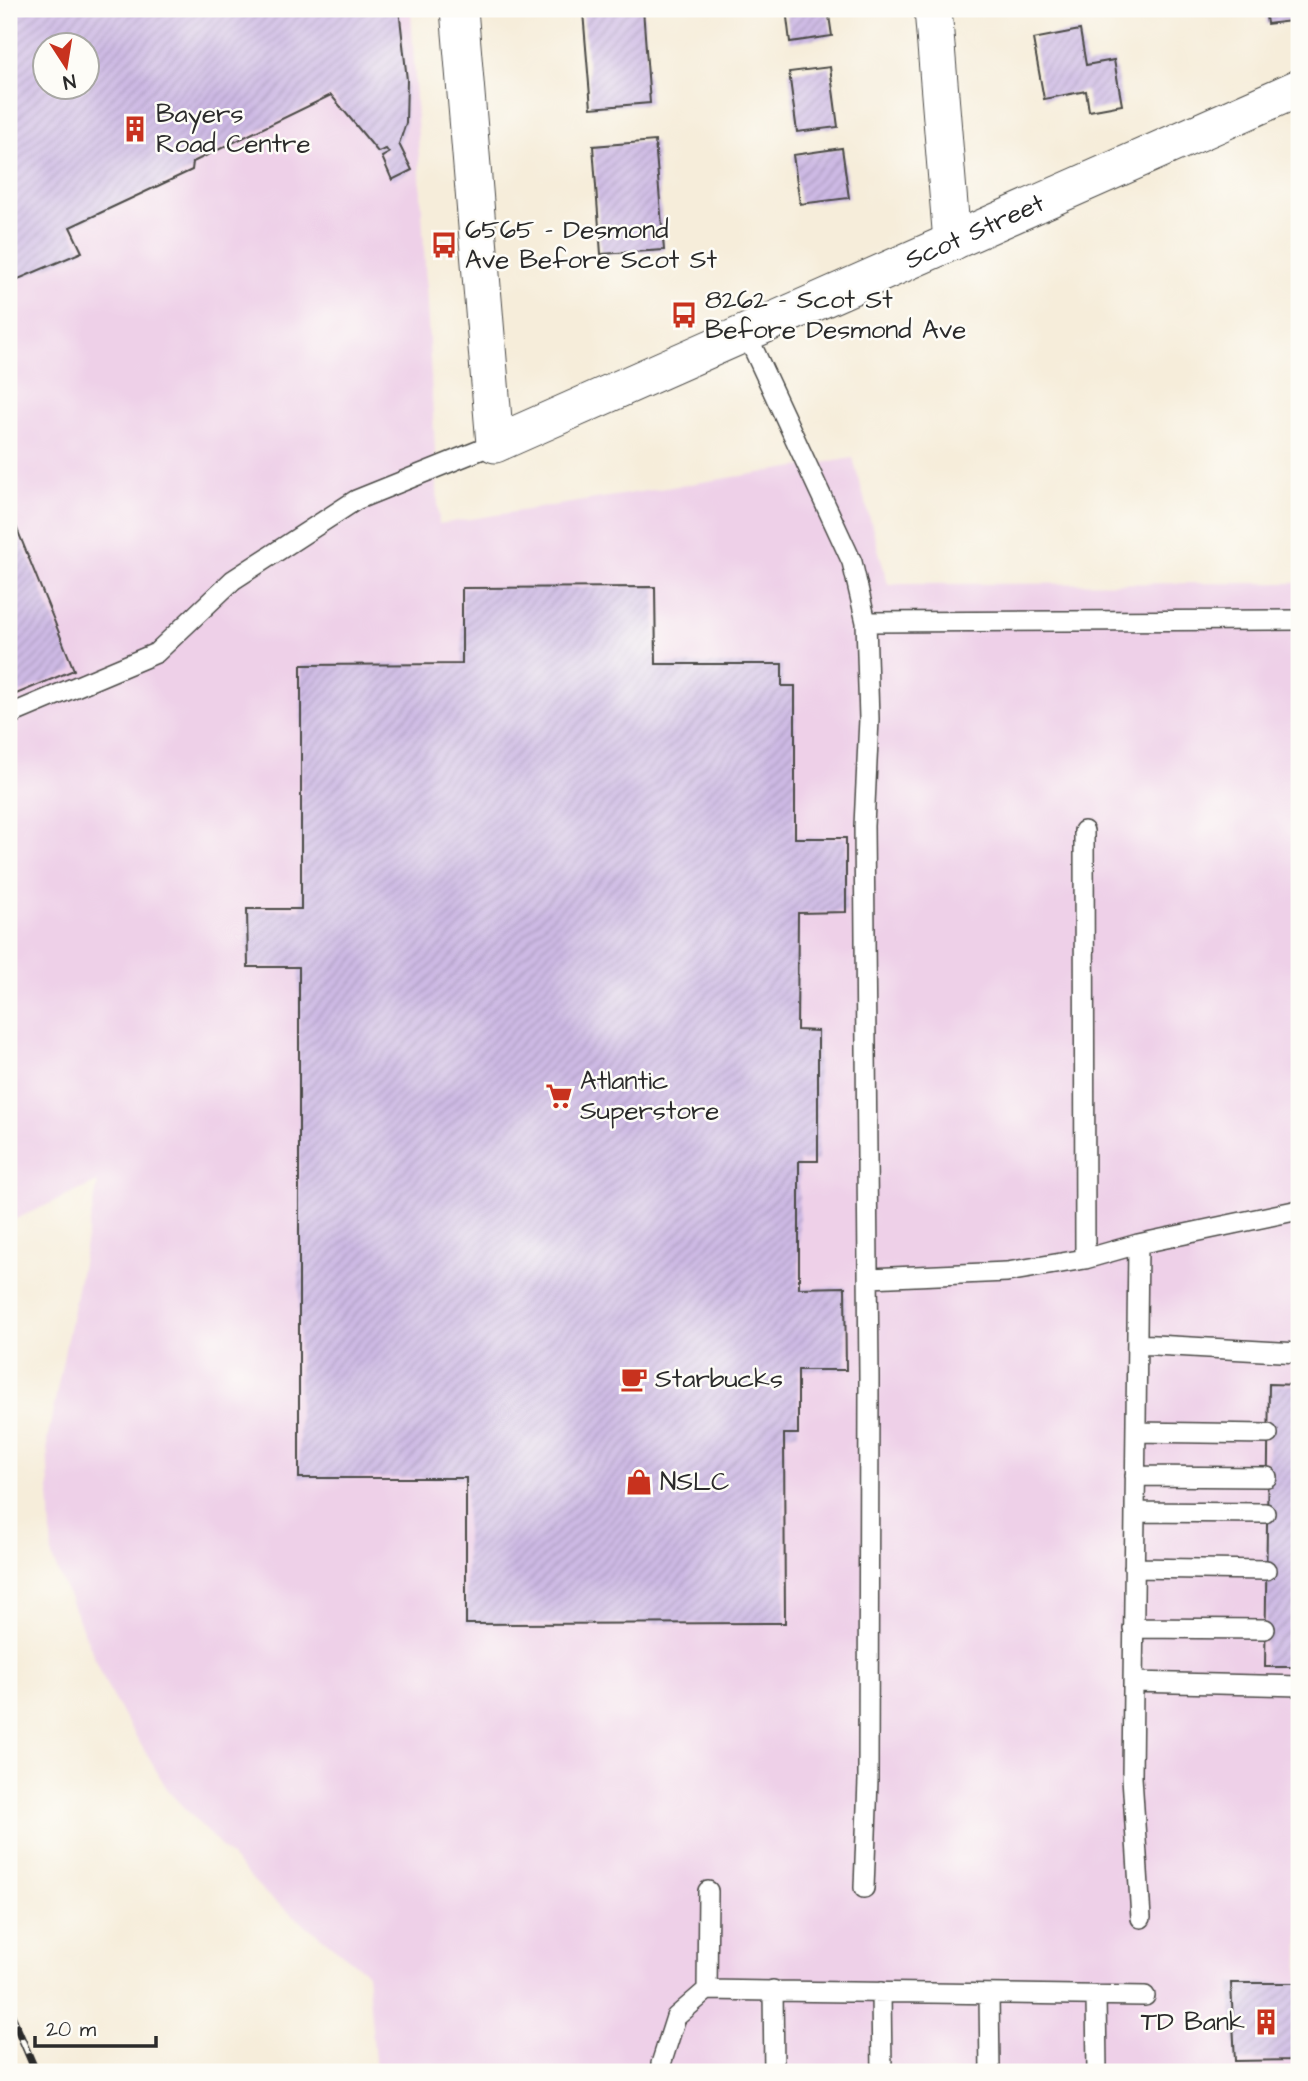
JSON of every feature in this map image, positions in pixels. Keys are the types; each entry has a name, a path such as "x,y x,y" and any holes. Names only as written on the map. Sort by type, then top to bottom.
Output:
{"street":[{"path":"459,9 495,444"},
{"path":"933,9 952,242"},
{"name":"Scot Street","path":"495,444 1299,88"}],"lane":[{"path":"746,333 852,562 866,622 869,719 864,826 869,1278 868,1768 864,1888"},
{"path":"9,715 156,653 233,580 356,500 495,444"},
{"path":"866,622 1299,620"},
{"path":"1084,831 1084,1259"},
{"path":"869,1278 1007,1272 1084,1259 1138,1244 1299,1210"},
{"path":"1138,1244 1132,1777 1141,1919"},
{"path":"1137,1345 1299,1353"},
{"path":"1136,1432 1268,1434"},
{"path":"1135,1476 1267,1477"},
{"path":"1135,1513 1265,1513"},
{"path":"1134,1568 1266,1570"},
{"path":"1133,1628 1265,1629"},
{"path":"1133,1682 1299,1686"},
{"path":"707,1990 709,1891"},
{"path":"662,2072 661,2064 676,2017 707,1990 1145,1996"},
{"path":"773,1990 774,2072"},
{"path":"881,1992 882,2072"},
{"path":"989,1994 990,2072"},
{"path":"1096,1995 1097,2072"}],"shaded area":[{"path":"9,9 411,9 439,524 853,458 888,584 1299,583 1299,2072 376,2072 367,1973 266,1894 169,1792 110,1693 52,1558 47,1441 98,1182 9,1222"}],"building":[{"name":"Bayers Road Centre","path":"9,9 399,9 407,80 406,123 399,144 412,170 392,180 382,157 389,153 386,149 378,152 331,95 193,162 192,170 70,227 82,252 9,283"},
{"path":"643,9 650,103 591,108 583,12"},
{"path":"786,9 828,9 832,36 790,42"},
{"path":"1265,9 1299,9 1299,20 1267,24"},
{"path":"1080,30 1086,65 1114,60 1122,105 1089,111 1086,91 1044,99 1033,39"},
{"path":"830,67 838,127 797,132 789,72"},
{"path":"655,141 664,250 601,254 593,146"},
{"path":"842,148 849,198 800,204 793,155"},
{"path":"9,509 74,670 9,697"},
{"name":"Atlantic Superstore","path":"655,587 656,664 782,664 782,686 795,686 795,838 846,838 846,912 798,913 797,1030 818,1031 818,1161 799,1161 799,1288 845,1287 846,1370 798,1370 798,1434 784,1434 785,1623 466,1624 466,1478 299,1478 299,967 248,967 247,909 301,909 301,665 462,664 462,588"},
{"path":"1269,1384 1299,1385 1299,1667 1265,1667"},
{"name":"TD Bank","path":"1231,1983 1299,1983 1299,2060 1235,2061"}],"railway":[{"path":"9,2009 36,2072"}],"place":[{"name":"Bayers Road Centre","path":"135,129"},
{"name":"6565 - Desmond Ave Before Scot St","path":"444,245"},
{"name":"8262 - Scot St Before Desmond Ave","path":"684,315"},
{"name":"Atlantic Superstore","path":"559,1096"},
{"name":"Starbucks","path":"634,1379"},
{"name":"NSLC","path":"639,1482"},
{"name":"TD Bank","path":"1266,2022"}]}
